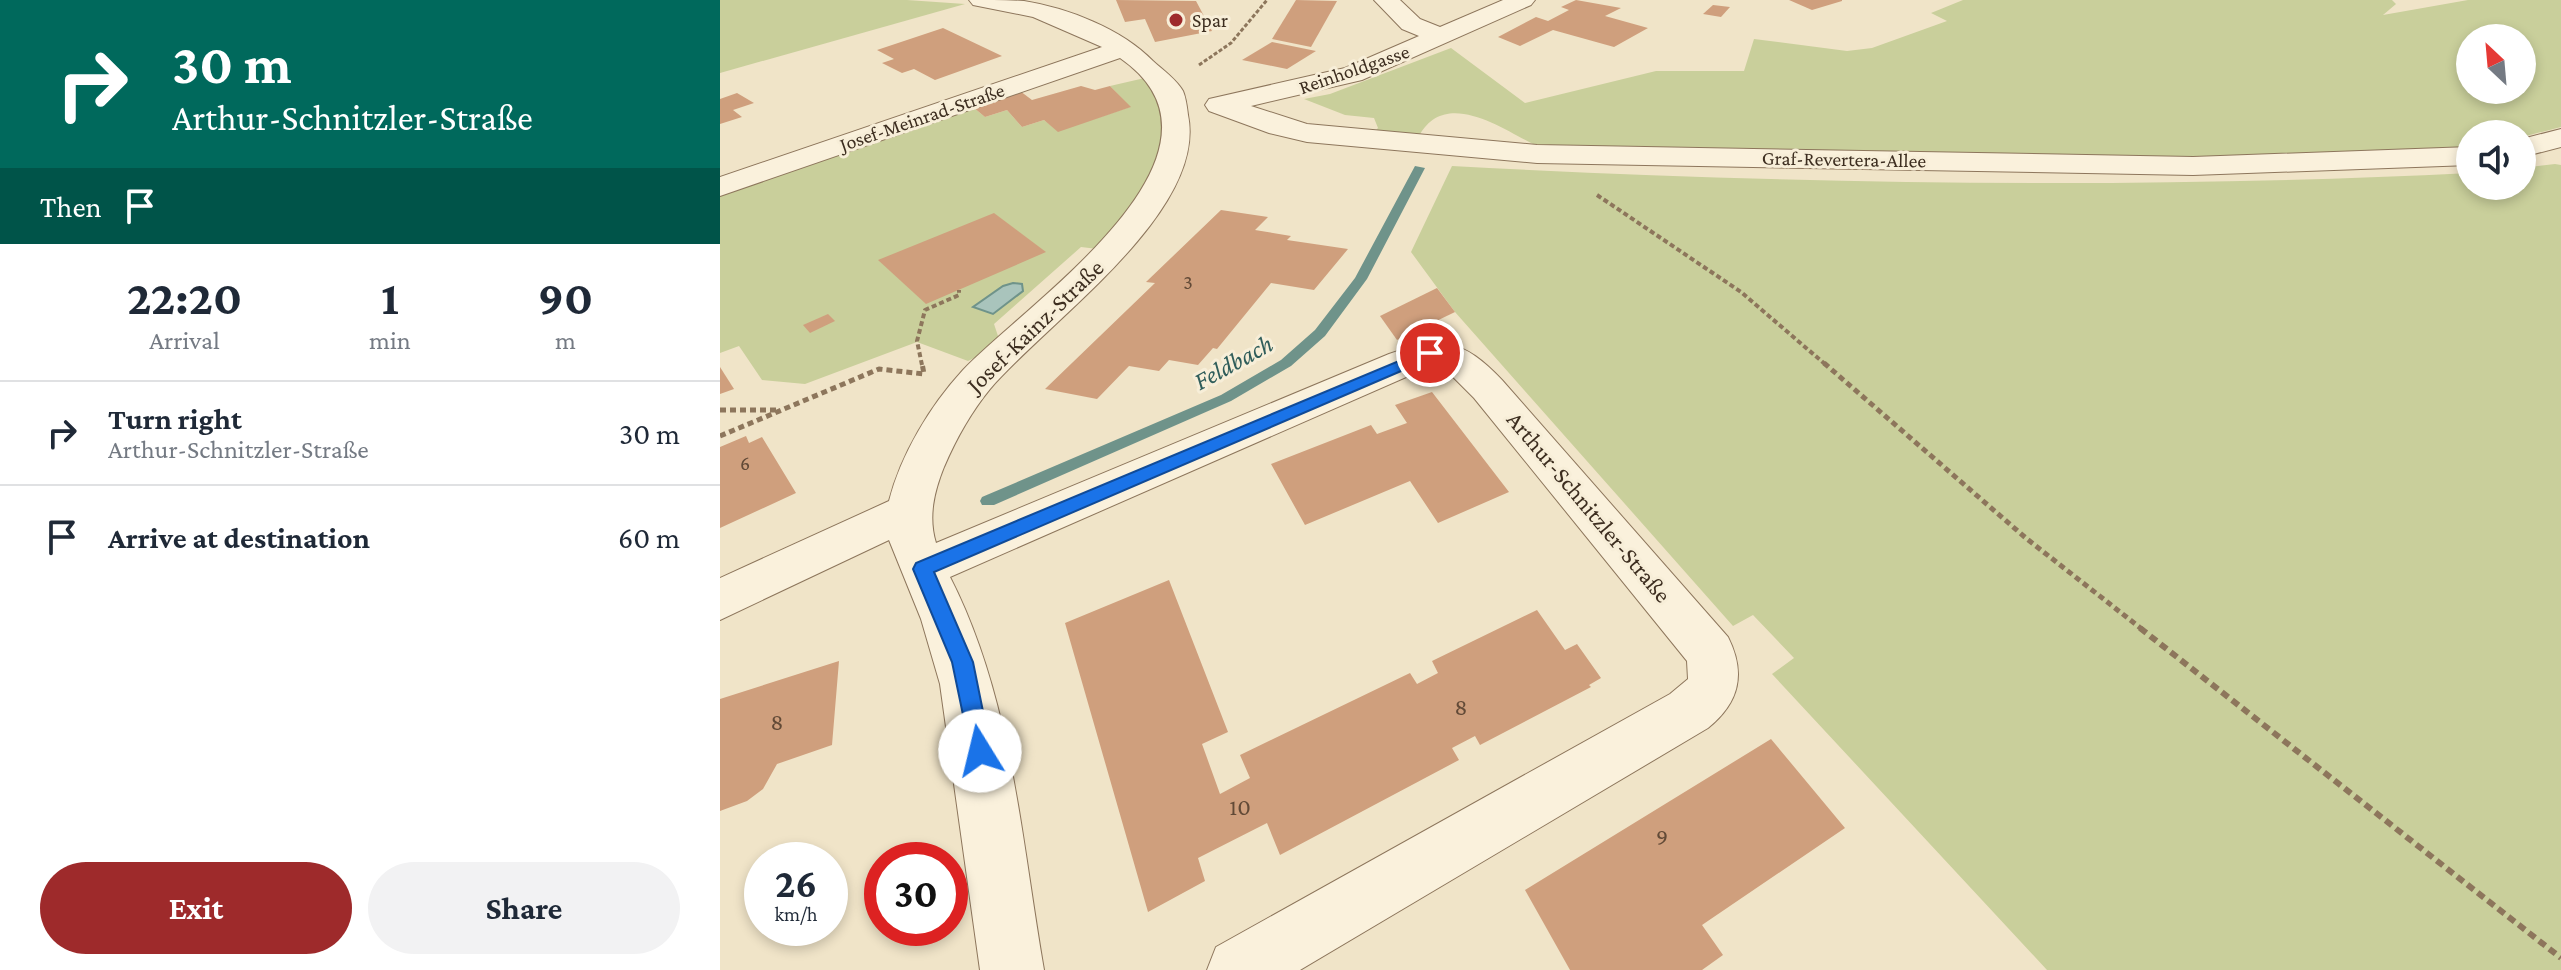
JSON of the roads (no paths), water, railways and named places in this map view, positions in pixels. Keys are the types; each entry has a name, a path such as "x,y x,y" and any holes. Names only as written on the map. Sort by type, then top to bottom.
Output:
{"street":[{"path":"981,0 1050,5 1123,48 1170,92"},
{"path":"1386,0 1411,24 1442,37"},
{"name":"Reinholdgasse","path":"1170,92 1225,105 1353,74 1523,0"},
{"name":"Josef-Meinrad-Straße","path":"720,187 1123,48"},
{"name":"Josef-Kainz-Straße","path":"1012,970 969,687 952,635 913,545 909,511 934,444 972,384 1101,263 1146,209 1173,154 1170,92"},
{"name":"Graf-Revertera-Allee","path":"1225,105 1279,127 1307,133 1537,154 2193,166 2383,162 2456,157"},
{"path":"2536,144 2561,138"},
{"name":"Arthur-Schnitzler-Straße","path":"923,569 1403,363 1430,353 1446,352 1459,359 1488,389 1710,652 1715,681 1711,693 1689,711 1239,970"},
{"path":"720,600 909,511"}],"water":[{"path":"1022,284 1023,291 993,314 973,307 1003,286"}],"waterway":[{"name":"Feldbach","path":"988,501 1226,398 1286,363 1320,333 1361,279 1419,168"}],"place":[{"name":"Spar","path":"1176,20"}]}
